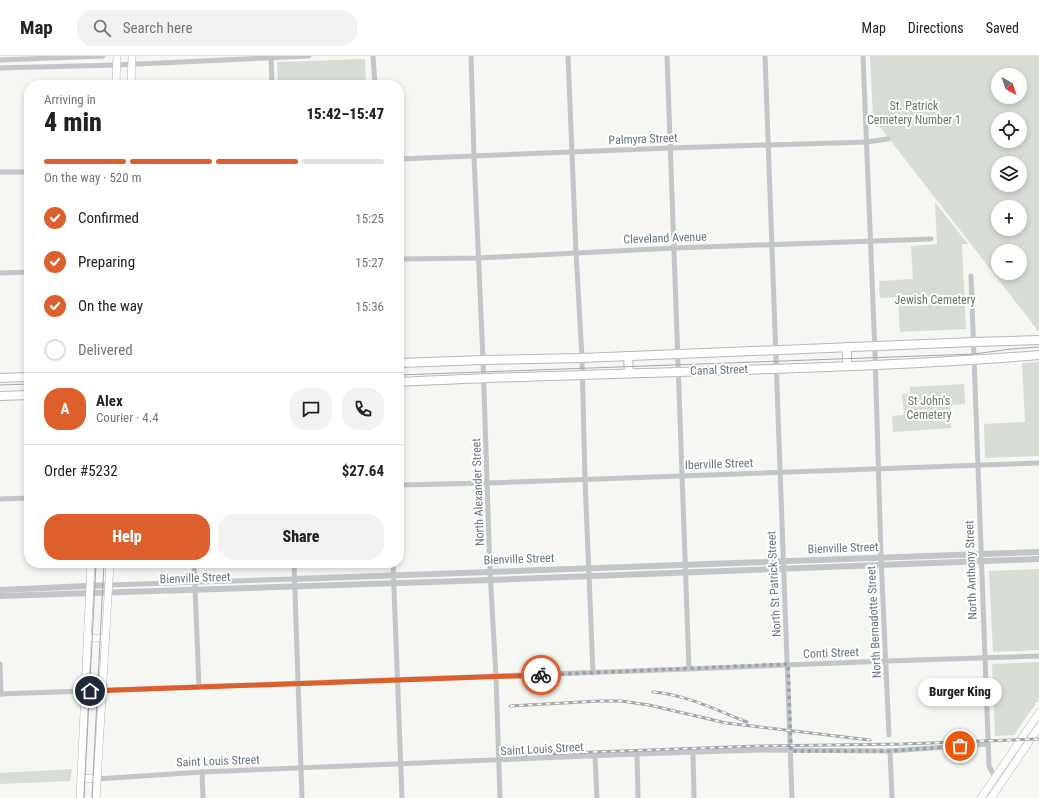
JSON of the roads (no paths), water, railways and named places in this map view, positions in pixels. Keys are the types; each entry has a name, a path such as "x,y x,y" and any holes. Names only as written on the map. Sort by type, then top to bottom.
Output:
{"main road":[{"path":"116,80 117,56"},
{"path":"131,80 132,56"},
{"name":"Canal Street","path":"404,364 1039,340"},
{"path":"847,347 847,366"},
{"name":"Canal Street","path":"404,382 582,374 875,365 1039,355"},
{"path":"628,356 629,373"},
{"path":"0,378 24,377"},
{"path":"0,396 24,395"},
{"path":"80,798 91,568"},
{"path":"96,798 110,568"},
{"path":"87,638 106,638"},
{"path":"981,798 1039,713"},
{"path":"991,798 1039,727"},
{"path":"81,778 96,779"}],"street":[{"path":"0,60 103,56"},
{"path":"0,68 117,65 309,56"},
{"path":"373,56 374,80"},
{"name":"North Alexander Street","path":"471,56 478,258 484,360 490,580 496,677 500,798"},
{"path":"568,56 582,358 585,479 593,673"},
{"path":"667,56 689,669"},
{"name":"North St Patrick Street","path":"765,56 775,368 788,664 792,798"},
{"name":"North Bernadotte Street","path":"863,56 875,346 881,565 889,735"},
{"path":"271,57 272,80"},
{"name":"Palmyra Street","path":"404,158 768,146 866,142 888,139"},
{"path":"0,172 24,172"},
{"name":"Cleveland Avenue","path":"404,259 478,258 675,248 931,240"},
{"path":"0,273 24,272"},
{"name":"North Anthony Street","path":"971,276 989,766 995,777"},
{"name":"Iberville Street","path":"404,485 1039,463"},
{"path":"0,499 24,498"},
{"name":"Bienville Street","path":"109,589 195,589 783,569 881,565 1039,552"},
{"name":"Bienville Street","path":"0,596 195,582 881,557 981,557 1039,559"},
{"path":"194,568 199,687"},
{"path":"294,568 302,798"},
{"path":"393,568 402,798"},
{"name":"Bienville Street","path":"0,590 89,590"},
{"name":"Conti Street","path":"0,694 1039,656"},
{"path":"0,664 0,694"},
{"name":"Saint Louis Street","path":"96,779 202,772 498,761 637,754 759,750 890,751 988,744"},
{"path":"890,751 892,798"},
{"path":"693,753 694,798"},
{"path":"637,754 638,798"},
{"path":"595,756 597,798"},
{"path":"202,772 203,798"}],"tram line":[{"path":"404,375 974,354 1039,347"},
{"path":"0,385 24,384"},
{"path":"84,798 96,568"},
{"path":"92,798 104,568"}],"railway":[{"path":"653,692 678,696 747,722"},
{"path":"510,706 621,701 649,705 726,723 870,740"},
{"path":"512,755 758,746 902,744 1039,739"}],"place":[{"name":"Burger King","path":"960,746"}],"park label":[{"name":"St. Patrick Cemetery Number 1","path":"914,113"},
{"name":"Jewish Cemetery","path":"935,300"},
{"name":"St John's Cemetery","path":"929,408"}]}
